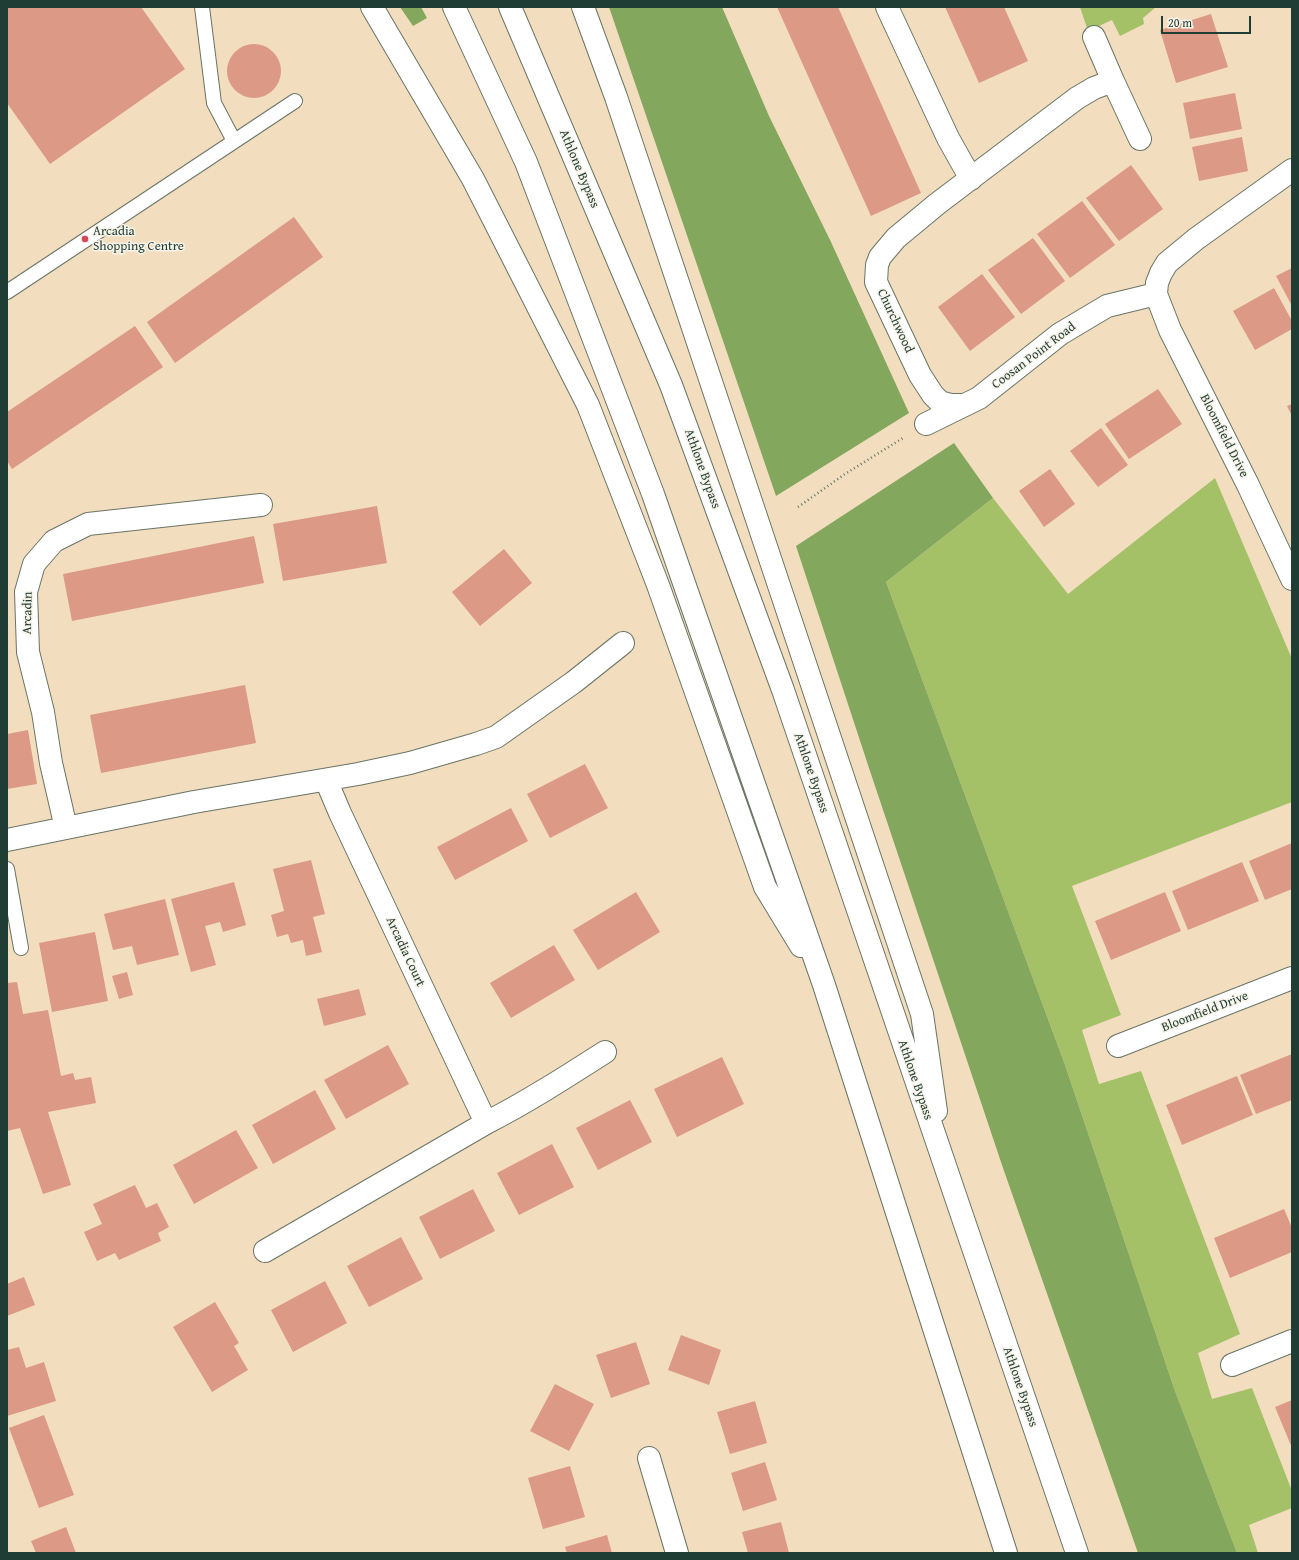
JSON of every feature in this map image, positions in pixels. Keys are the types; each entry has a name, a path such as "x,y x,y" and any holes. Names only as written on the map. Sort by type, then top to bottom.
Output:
{"main road":[{"path":"372,7 473,179 588,405 658,585 765,887 824,985"},
{"path":"454,7 526,162 653,494 824,985 1006,1553"},
{"name":"Athlone Bypass","path":"510,7 671,386 783,690 944,1167 1077,1553"},
{"path":"583,7 616,98 922,1014 944,1167"},
{"path":"887,7 948,138 971,179"},
{"path":"1094,37 1140,139"},
{"name":"Churchwood","path":"964,405 951,405 940,402 933,395 920,375 876,282 876,273 880,256 896,238 937,204 1077,98 1094,88 1113,81"},
{"path":"1156,294 1157,283 1167,263 1196,239 1292,170"},
{"name":"Coosan Point Road","path":"926,424 979,398 1060,334 1107,306 1156,294"},
{"name":"Bloomfield Drive","path":"1156,294 1170,330 1252,492 1292,579"},
{"name":"Arcadin","path":"66,828 51,763 43,712 28,652 26,592 34,564 54,541 88,524 261,505"},
{"path":"7,840 194,802 326,780 410,763 476,744 496,737 574,682 624,643"},
{"name":"Arcadia Court","path":"326,780 340,813 486,1123"},
{"name":"Bloomfield Drive","path":"1118,1046 1292,978"},
{"path":"265,1251 486,1123 543,1092 605,1052"},
{"path":"1232,1365 1292,1341"},
{"path":"649,1458 677,1553"}],"lane":[{"path":"202,7 214,103 234,141"},
{"path":"7,292 295,101"},
{"path":"7,869 21,948"}],"path":[{"path":"798,507 867,460 926,424"}],"green space":[{"path":"400,7 421,7 427,18 413,26"},
{"path":"609,7 722,7 769,116 831,242 909,413 776,496"},
{"path":"1080,7 1156,7 1143,18 1144,24 1120,36 1112,20 1088,31"},
{"path":"954,443 993,498 886,582 1065,1065 1175,1391 1237,1553 1138,1553 1003,1168 796,546"},
{"path":"1215,478 1292,659 1292,802 1072,886 1121,1015 1082,1030 1099,1084 1141,1071 1240,1334 1198,1353 1212,1399 1252,1388 1292,1491 1292,1508 1249,1525 1258,1553 1237,1553 1175,1391 1065,1065 886,582 993,498 1068,594"}],"building":[{"path":"141,7 185,69 50,164 7,103 7,8"},
{"path":"777,7 838,7 921,193 871,216"},
{"path":"945,7 1004,7 1028,61 979,83"},
{"path":"1211,14 1228,67 1176,83 1160,30"},
{"path":"254,44 264,46 273,52 279,61 281,71 279,81 273,90 264,96 254,98 244,96 235,90 229,81 227,71 229,61 235,52 244,46"},
{"path":"1235,93 1242,129 1190,139 1183,103"},
{"path":"1242,137 1248,171 1199,181 1192,147"},
{"path":"1131,165 1163,209 1119,241 1086,198"},
{"path":"1082,201 1115,245 1070,278 1037,234"},
{"path":"294,217 323,257 175,363 147,322"},
{"path":"1033,238 1065,281 1021,314 988,270"},
{"path":"1292,268 1292,306 1276,276"},
{"path":"982,274 1015,317 970,351 938,307"},
{"path":"1274,288 1292,321 1292,329 1255,350 1233,311"},
{"path":"135,326 163,367 12,469 7,461 7,412"},
{"path":"1158,389 1182,424 1129,459 1105,424"},
{"path":"1292,404 1292,416 1287,406"},
{"path":"1101,428 1128,465 1098,487 1070,451"},
{"path":"1050,469 1075,504 1044,527 1019,491"},
{"path":"377,506 387,563 283,581 273,524"},
{"path":"254,536 264,583 72,621 63,574"},
{"path":"504,549 532,583 480,626 452,592"},
{"path":"245,685 256,743 101,773 90,715"},
{"path":"28,730 37,784 7,789 7,734"},
{"path":"585,764 608,808 550,838 527,794"},
{"path":"511,808 528,841 455,880 437,847"},
{"path":"1292,843 1292,889 1265,900 1249,861"},
{"path":"311,860 325,914 313,917 322,952 306,956 303,940 291,943 288,934 277,937 271,915 284,911 273,869"},
{"path":"1242,862 1259,901 1188,930 1172,891"},
{"path":"234,882 246,925 223,932 220,922 205,926 216,965 191,972 171,899"},
{"path":"636,892 660,932 598,970 573,930"},
{"path":"1165,892 1181,931 1111,960 1095,921"},
{"path":"165,899 179,955 137,965 132,946 113,950 104,914"},
{"path":"95,932 108,1001 52,1012 39,943"},
{"path":"554,945 575,980 511,1018 490,983"},
{"path":"127,972 133,995 119,999 112,976"},
{"path":"17,982 23,1014 48,1010 61,1076 73,1073 75,1080 91,1077 96,1103 48,1112 71,1185 43,1194 20,1128 7,1131 7,983"},
{"path":"359,989 366,1015 324,1026 317,999"},
{"path":"388,1045 409,1084 346,1119 324,1080"},
{"path":"1292,1054 1292,1100 1256,1114 1240,1075"},
{"path":"722,1057 744,1104 677,1137 654,1089"},
{"path":"1237,1076 1253,1115 1182,1145 1166,1105"},
{"path":"315,1090 336,1129 273,1164 252,1125"},
{"path":"630,1100 652,1142 598,1170 576,1128"},
{"path":"236,1130 258,1168 194,1204 173,1165"},
{"path":"552,1144 574,1187 519,1215 497,1173"},
{"path":"135,1185 146,1208 157,1203 169,1227 158,1233 161,1241 119,1260 115,1253 97,1261 84,1232 102,1224 93,1204"},
{"path":"473,1189 495,1231 440,1259 419,1217"},
{"path":"1284,1209 1292,1228 1292,1252 1230,1278 1214,1238"},
{"path":"401,1237 423,1279 369,1307 347,1266"},
{"path":"24,1277 35,1305 7,1316 7,1284"},
{"path":"325,1281 347,1323 293,1352 271,1310"},
{"path":"215,1302 239,1343 234,1346 248,1370 212,1392 173,1327"},
{"path":"681,1335 721,1350 709,1385 668,1370"},
{"path":"636,1342 650,1384 611,1398 596,1355"},
{"path":"19,1347 26,1368 44,1362 56,1401 7,1416 7,1350"},
{"path":"555,1384 594,1404 569,1451 530,1431"},
{"path":"1292,1400 1292,1448 1275,1407"},
{"path":"755,1401 767,1443 730,1454 717,1412"},
{"path":"44,1415 74,1495 39,1508 9,1428"},
{"path":"765,1462 777,1500 743,1511 731,1473"},
{"path":"570,1466 585,1517 543,1529 528,1478"},
{"path":"781,1522 789,1553 748,1553 742,1532"},
{"path":"66,1527 76,1553 36,1553 31,1541"},
{"path":"607,1535 612,1553 567,1553 565,1547"}],"place":[{"name":"Arcadia Shopping Centre","path":"85,239"}]}
